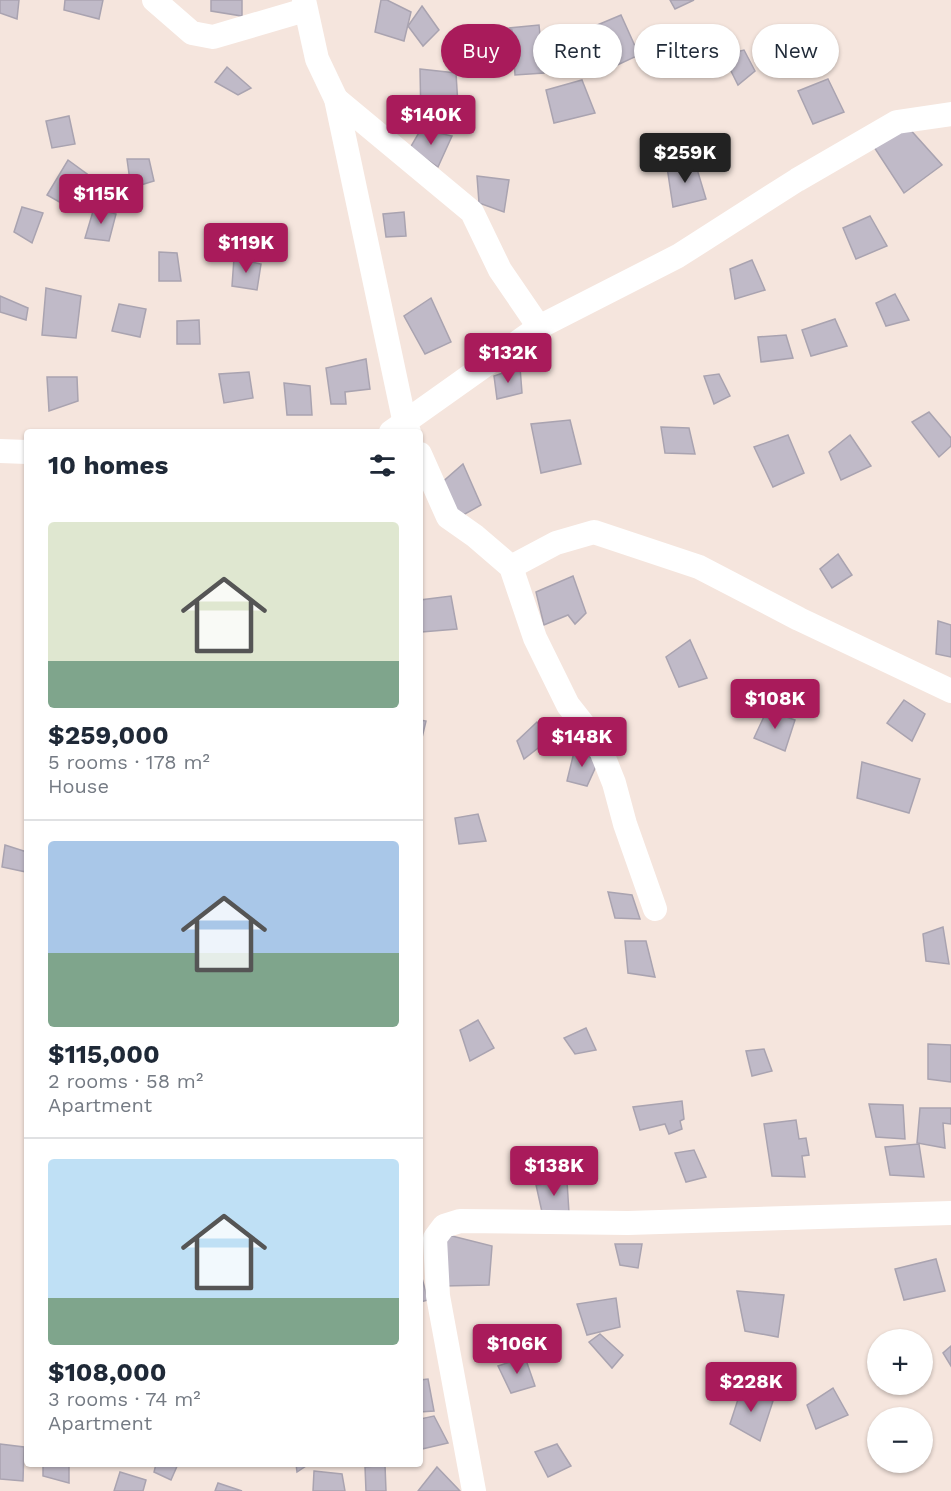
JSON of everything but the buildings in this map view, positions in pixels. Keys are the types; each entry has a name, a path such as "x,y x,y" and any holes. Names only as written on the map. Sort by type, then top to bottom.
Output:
{"street":[{"path":"154,0 192,33 213,37 305,5 317,59 336,99 401,429 540,327 678,256 797,180 897,122 951,114"},
{"path":"336,99 472,212 500,270 540,327"},
{"path":"0,450 24,453"},
{"path":"423,461 448,517 475,536 511,567 535,638 568,705 598,743 614,783 625,824 655,909"},
{"path":"511,567 556,543 594,532 699,567 799,619 951,691"},
{"path":"474,1491 438,1296 435,1238 444,1226 460,1221 628,1222 951,1213"}]}
